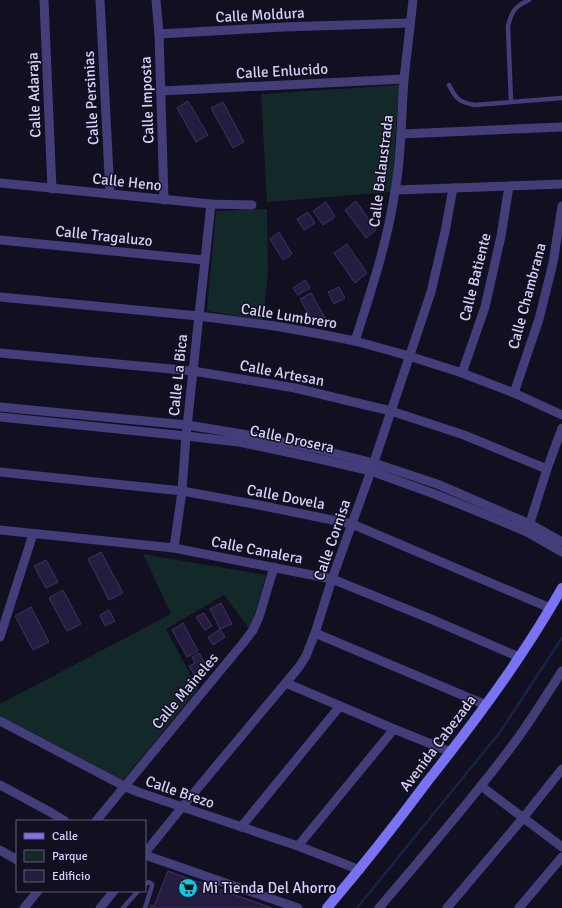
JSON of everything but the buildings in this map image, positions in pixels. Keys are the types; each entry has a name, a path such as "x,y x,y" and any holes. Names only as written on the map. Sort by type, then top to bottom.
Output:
{"main road":[{"name":"Avenida Cabezada","path":"327,908 360,870 486,705 519,657 562,588"}],"street":[{"name":"Calle Adaraja","path":"44,0 52,188"},
{"name":"Calle Persinias","path":"100,0 110,194"},
{"name":"Calle Imposta","path":"156,0 159,34 164,200"},
{"name":"Calle Balaustrada","path":"355,341 389,228 396,190 402,134 404,80 413,0"},
{"name":"Calle Moldura","path":"159,34 283,27 410,23"},
{"name":"Calle Enlucido","path":"161,91 404,80"},
{"path":"402,134 562,127"},
{"name":"Calle Heno","path":"0,183 164,200 211,204 252,205"},
{"path":"396,190 562,184"},
{"name":"Calle Batiente","path":"462,373 485,307 501,236 509,186"},
{"name":"Calle Cornisa","path":"146,853 182,807 286,683 306,656 431,292 445,232 453,188"},
{"name":"Calle La Bica","path":"174,548 182,491 187,425 211,204"},
{"name":"Calle Chambrana","path":"514,393 539,319 553,263 562,206"},
{"name":"Calle Tragaluzo","path":"0,240 204,260"},
{"name":"Calle Lumbrero","path":"0,297 199,316 275,326 355,341 462,373 514,393 562,415"},
{"name":"Calle Artesan","path":"0,353 193,371 295,388 391,412 464,435 547,469"},
{"name":"Calle Drosera","path":"0,407 187,425 313,448 372,467 437,484 562,542"},
{"name":"Calle Drosera","path":"0,417 239,442 315,458 372,467"},
{"path":"529,528 547,469 562,428"},
{"name":"Calle Dovela","path":"0,472 182,491 352,524 550,608"},
{"name":"Calle Drosera","path":"529,528 562,552"},
{"name":"Calle Canalera","path":"0,530 174,548 332,579 519,657"},
{"path":"0,637 33,534"},
{"name":"Calle Maineles","path":"97,820 253,630 259,616 274,567"},
{"path":"315,633 486,705"},
{"path":"379,908 481,786 524,729 562,671"},
{"path":"286,683 451,752"},
{"path":"241,827 340,706"},
{"name":"Calle Brezo","path":"0,721 138,792 298,846 360,870"},
{"path":"298,846 394,729"},
{"path":"447,908 523,818 562,768"},
{"path":"0,785 63,820"},
{"path":"481,786 562,848"},
{"path":"0,850 16,859"},
{"path":"146,854 298,908"},
{"path":"519,908 562,857"},
{"path":"24,908 37,892"},
{"path":"100,908 113,892"}],"lane":[{"path":"511,102 508,26 511,14 519,5 529,0"},
{"path":"450,85 454,96 463,103 474,105 562,98"},
{"path":"145,908 152,886 149,882 146,884"},
{"path":"123,908 137,892"}],"green space":[{"path":"399,85 392,192 267,202 261,94"},
{"path":"267,209 268,272 263,320 207,311 216,211"},
{"path":"143,554 266,575 250,630 224,595 166,629 198,689 123,780 0,716 0,704 171,614"}],"waterway":[{"path":"357,908 500,732 562,638"}],"place":[{"name":"Mi Tienda Del Ahorro","path":"188,888"}]}
